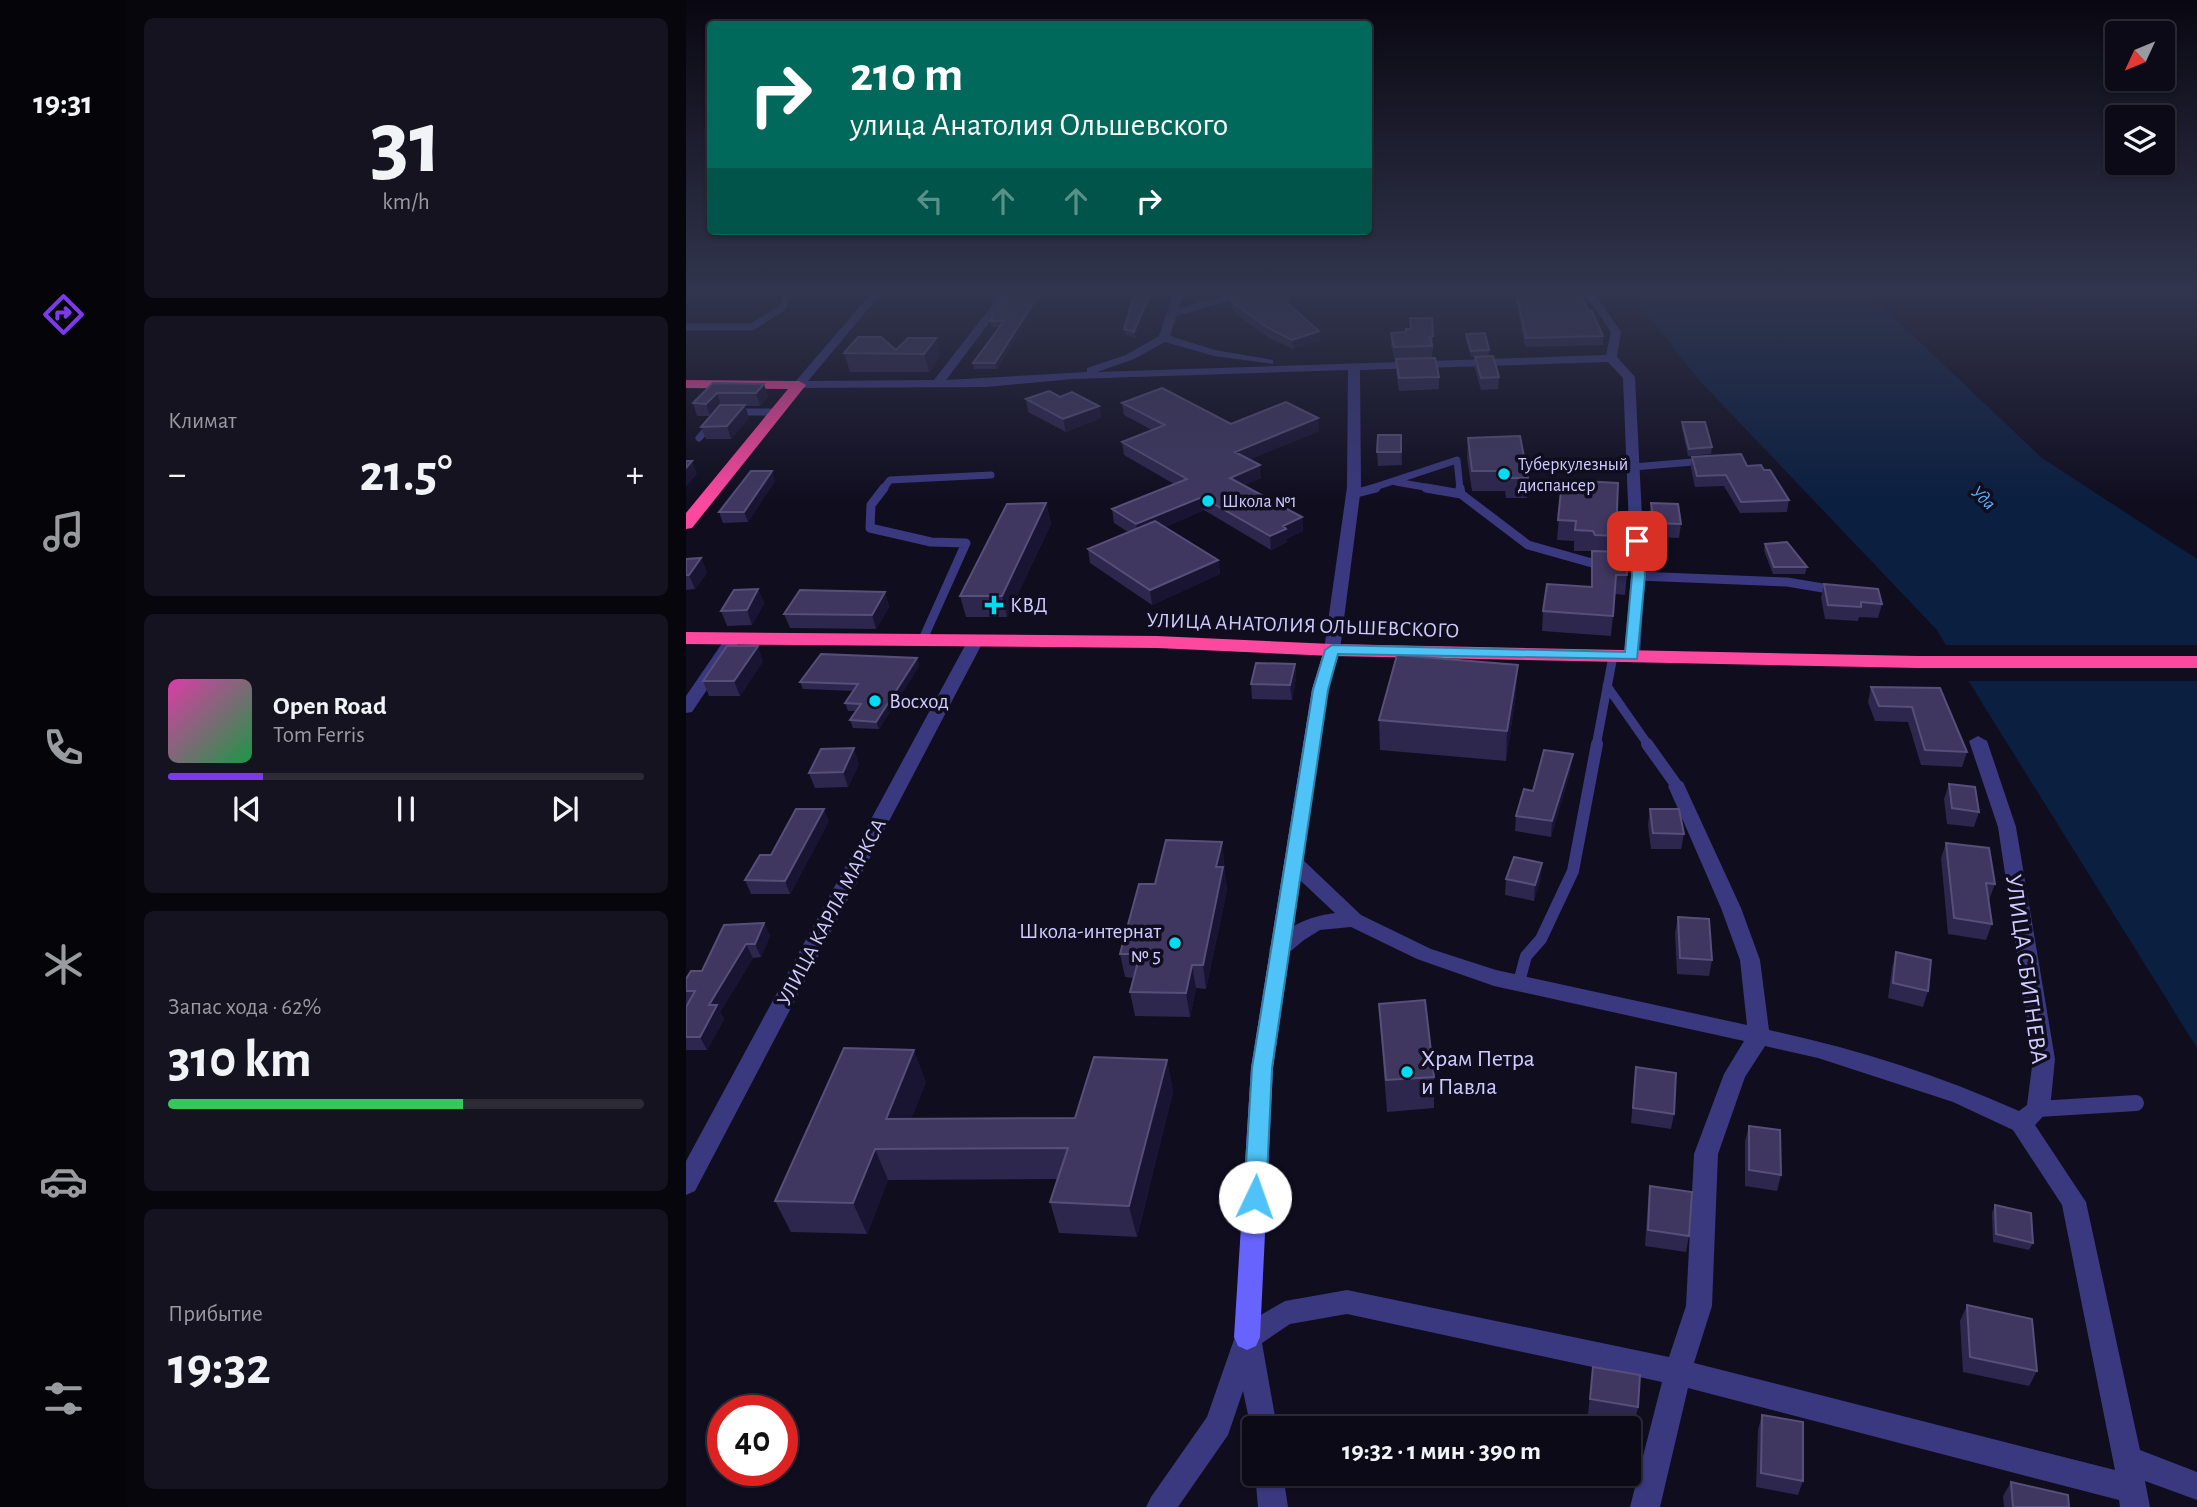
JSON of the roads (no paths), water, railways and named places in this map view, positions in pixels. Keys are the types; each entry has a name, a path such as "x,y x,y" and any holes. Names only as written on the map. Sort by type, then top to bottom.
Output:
{"highway":[{"path":"686,384 799,384"},
{"path":"686,524 799,384"},
{"name":"УЛИЦА АНАТОЛИЯ ОЛЬШЕВСКОГО","path":"686,638 1157,642 1332,650 1918,662 2197,662"}],"street":[{"path":"799,384 818,361"},
{"path":"938,383 954,361"},
{"path":"1073,376 1117,361"},
{"path":"1264,361 1304,368"},
{"path":"799,384 986,383 1073,376 1516,361"},
{"path":"1614,361 1629,377 1638,571 1622,656"},
{"path":"1261,1416 1247,1337 1262,1068 1320,690 1332,650 1353,494 1354,367"},
{"path":"686,708 733,639"},
{"name":"УЛИЦА КАРЛА МАРКСА","path":"686,1184 976,640"},
{"name":"УЛИЦА СБИТНЕВА","path":"1978,741 2007,827 2044,1059 2030,1116"},
{"path":"1645,1507 1678,1372 1699,1306 1706,1154 1735,1074 1759,1037 1750,960 1731,908 1677,786"},
{"path":"1161,1507 1218,1425 1247,1337 1285,1313 1347,1303 1678,1372 2134,1498 2074,1202 2030,1116 1818,1049 1494,978 1424,954 1354,920 1294,863"},
{"path":"1279,950 1300,930 1324,920 1354,920"},
{"path":"2128,1460 2197,1486"},
{"path":"1270,1486 1273,1507"}],"lane":[{"path":"699,438 722,412 777,412"},
{"path":"1353,494 1420,476 1457,460 1461,494"},
{"path":"1633,467 1711,460"},
{"path":"923,639 966,543 930,542 870,528 871,505 890,480 992,475"},
{"path":"1396,482 1461,494 1528,545 1592,563 1638,571 1787,582 1851,592"},
{"path":"1519,982 1526,956 1541,939 1573,871 1607,686 1622,656"},
{"path":"1607,686 1677,786"},
{"path":"2030,1116 2136,1103"}],"water":[{"name":"Уда","path":"1684,361 1940,361 2042,458 2197,559 2197,1048 1936,629"}],"place":[{"name":"Туберкулезный диспансер","path":"1504,474"},
{"name":"Школа №1","path":"1208,501"},
{"name":"КВД","path":"994,605"},
{"name":"Восход","path":"875,701"},
{"name":"Школа-интернат № 5","path":"1175,943"},
{"name":"Храм Петра и Павла","path":"1407,1072"}]}
